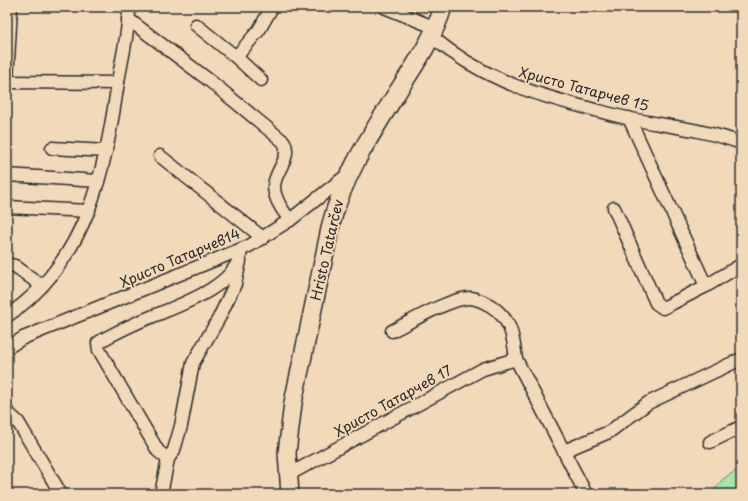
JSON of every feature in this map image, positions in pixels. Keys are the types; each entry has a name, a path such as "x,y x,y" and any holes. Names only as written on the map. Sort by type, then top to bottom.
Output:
{"main road":[{"name":"Hristo Tatarčev","path":"290,494 287,453 293,403 334,215 350,173 434,32 443,7"}],"street":[{"path":"11,7 7,81 118,83"},
{"path":"236,57 259,30 272,7"},
{"name":"Христо Татарчев 15","path":"384,7 434,32 463,61 508,84 561,101 629,118 707,132 741,143"},
{"path":"7,316 26,302 42,286 76,238 89,211 106,151 113,118 129,13"},
{"path":"129,13 284,142 287,148 287,154 274,186 277,199 290,220"},
{"path":"196,25 236,57 261,80"},
{"path":"629,118 706,286"},
{"path":"52,148 106,151"},
{"path":"160,156 263,238"},
{"name":"Христо Татарчев14","path":"7,348 30,336 240,255 290,220 350,173"},
{"path":"7,175 98,181"},
{"path":"7,207 89,211"},
{"path":"614,208 656,303 663,308 706,286 741,265"},
{"path":"168,459 158,451 99,350 98,343 207,291 226,276 240,255"},
{"path":"160,494 168,459 177,441 193,363 219,318 235,284 240,255"},
{"path":"7,264 15,266 42,286"},
{"path":"392,331 455,300 470,298 481,300 497,310 509,324 516,360 586,494"},
{"path":"564,451 609,432 648,403 741,359"},
{"name":"Христо Татарчев 17","path":"288,476 483,369 516,360"},
{"path":"7,412 18,422 61,494"},
{"path":"710,442 741,426"}],"green space":[{"path":"741,468 741,494 711,494 724,478"}]}
